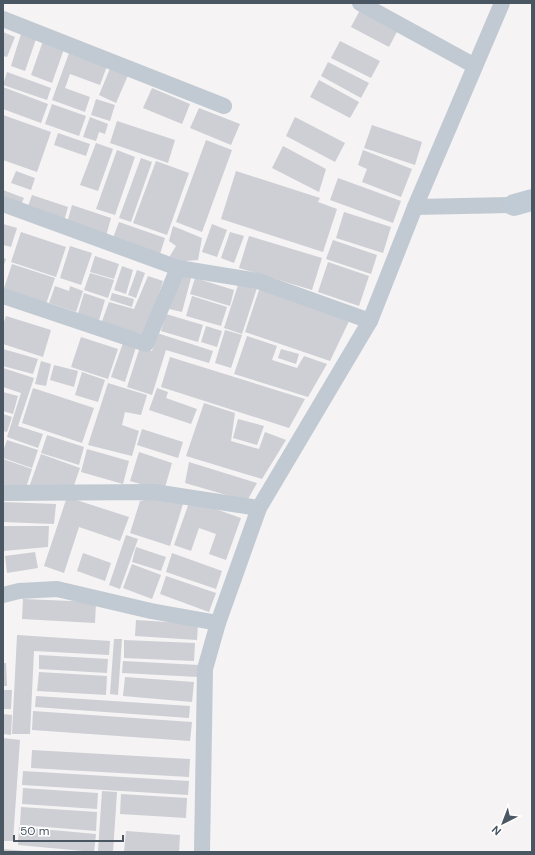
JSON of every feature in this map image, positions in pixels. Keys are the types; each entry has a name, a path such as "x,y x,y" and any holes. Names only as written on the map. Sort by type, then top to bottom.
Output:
{"street":[{"path":"360,3 475,66"},
{"path":"202,852 205,669 218,623 259,508 370,321 415,207 502,3"},
{"path":"3,19 224,106"},
{"path":"415,207 523,203"},
{"path":"3,204 178,268 258,281 370,321"},
{"path":"3,296 146,344 178,268"},
{"path":"3,493 154,492 259,508"},
{"path":"3,595 19,591 57,589 151,611 218,623"}],"building":[{"path":"361,8 399,28 389,47 351,27"},
{"path":"3,32 15,37 7,57 3,56"},
{"path":"21,34 36,39 25,71 11,66"},
{"path":"43,41 64,49 52,83 31,75"},
{"path":"340,41 380,61 371,78 331,58"},
{"path":"69,53 107,66 100,85 70,74 65,88 90,97 85,112 52,100"},
{"path":"328,62 369,83 361,98 321,76"},
{"path":"111,66 129,73 116,103 99,95"},
{"path":"7,72 51,88 47,100 3,85"},
{"path":"319,80 359,102 350,118 310,97"},
{"path":"3,87 48,104 41,123 3,109"},
{"path":"152,88 190,104 182,124 143,108"},
{"path":"96,99 115,105 110,121 91,115"},
{"path":"52,104 86,116 79,136 45,124"},
{"path":"199,108 240,124 231,145 190,128"},
{"path":"3,115 51,132 37,172 3,160"},
{"path":"90,117 108,124 105,134 99,132 96,141 83,137"},
{"path":"295,117 345,143 335,162 286,136"},
{"path":"117,121 175,140 168,163 110,143"},
{"path":"372,125 422,142 415,165 364,148"},
{"path":"58,133 90,144 86,156 54,145"},
{"path":"206,140 232,150 202,232 176,222"},
{"path":"96,143 113,149 98,191 80,185"},
{"path":"283,146 326,169 319,192 272,168"},
{"path":"117,150 135,157 115,215 96,209"},
{"path":"363,150 412,169 401,197 362,182 367,169 358,165"},
{"path":"141,158 152,162 131,222 119,218"},
{"path":"156,161 189,173 167,235 133,223"},
{"path":"16,171 35,178 31,190 11,183"},
{"path":"236,171 320,198 318,202 337,209 323,252 221,219"},
{"path":"338,178 401,201 393,223 330,200"},
{"path":"3,190 24,198 20,207 3,200"},
{"path":"32,195 68,207 64,221 27,209"},
{"path":"72,205 111,218 106,236 67,223"},
{"path":"344,212 391,227 383,253 336,238"},
{"path":"119,222 165,238 160,254 113,238"},
{"path":"3,224 17,228 11,247 3,245"},
{"path":"212,224 227,230 217,257 202,252"},
{"path":"173,226 202,238 198,260 173,262 170,256 176,246 169,241"},
{"path":"21,232 66,247 56,277 11,262"},
{"path":"230,232 244,236 234,263 221,258"},
{"path":"249,236 322,258 312,290 239,268"},
{"path":"333,240 377,255 371,274 326,259"},
{"path":"70,246 92,253 81,285 60,278"},
{"path":"95,256 119,264 114,279 90,272"},
{"path":"3,258 6,259 3,267"},
{"path":"328,262 369,276 359,306 318,292"},
{"path":"12,264 55,278 45,307 3,291"},
{"path":"122,266 133,270 126,294 114,290"},
{"path":"137,270 145,273 136,298 128,295"},
{"path":"90,273 114,280 108,298 84,290"},
{"path":"178,275 191,278 182,312 169,309"},
{"path":"148,276 163,281 145,335 101,324 109,302 134,309"},
{"path":"195,278 234,290 230,306 190,294"},
{"path":"239,282 257,288 242,334 224,328"},
{"path":"55,286 69,291 70,286 83,291 76,312 49,303"},
{"path":"260,287 351,317 330,361 245,332"},
{"path":"84,293 105,300 98,324 77,317"},
{"path":"112,293 134,299 132,307 110,300"},
{"path":"192,296 227,307 221,326 186,316"},
{"path":"166,314 203,325 198,342 161,331"},
{"path":"6,316 51,330 43,357 3,344 3,325"},
{"path":"206,326 222,331 217,347 201,342"},
{"path":"225,330 242,335 231,368 215,363"},
{"path":"157,333 213,351 209,363 166,350 152,395 127,387 140,347 152,351"},
{"path":"247,336 277,346 272,360 297,368 304,356 327,364 308,397 234,374"},
{"path":"81,337 118,349 108,379 71,367"},
{"path":"123,343 136,347 125,382 111,377"},
{"path":"3,349 38,359 33,374 3,366"},
{"path":"281,349 299,354 296,364 278,358"},
{"path":"170,357 305,399 289,428 161,387"},
{"path":"41,361 51,364 46,386 35,384"},
{"path":"54,365 78,371 74,387 50,380"},
{"path":"3,368 34,378 18,426 43,434 38,448 7,437 21,393 3,387"},
{"path":"82,372 105,380 98,402 75,395"},
{"path":"108,383 147,395 141,415 125,412 122,425 139,431 132,456 88,445"},
{"path":"33,388 94,408 82,443 22,423"},
{"path":"157,388 168,392 166,398 197,409 191,424 149,410"},
{"path":"3,392 18,396 13,414 3,411"},
{"path":"204,403 235,413 231,441 259,449 265,432 286,440 262,479 186,456"},
{"path":"3,414 12,417 7,432 3,431"},
{"path":"238,419 264,426 257,445 233,438"},
{"path":"142,429 183,442 178,458 137,445"},
{"path":"47,435 84,447 79,465 41,453"},
{"path":"7,440 38,450 32,468 3,458 3,451"},
{"path":"87,449 129,461 123,484 81,472"},
{"path":"139,452 172,463 164,491 130,481"},
{"path":"41,454 80,468 73,488 29,487"},
{"path":"3,459 32,469 25,491 3,487"},
{"path":"189,462 257,483 247,501 185,483"},
{"path":"160,496 183,504 170,546 130,533 140,501"},
{"path":"67,497 129,517 120,541 79,527 64,573 44,566"},
{"path":"190,500 241,518 226,560 209,554 216,534 199,528 191,551 174,545"},
{"path":"3,502 56,504 54,524 3,522"},
{"path":"3,526 49,526 48,547 3,551"},
{"path":"126,535 138,539 120,589 109,585"},
{"path":"136,547 166,557 161,571 132,562"},
{"path":"35,552 38,568 7,573 5,556"},
{"path":"83,553 111,563 105,581 77,571"},
{"path":"172,553 222,571 216,589 166,572"},
{"path":"132,564 161,575 152,599 123,588"},
{"path":"166,576 216,593 209,612 160,594"},
{"path":"23,599 96,602 95,623 22,619"},
{"path":"136,620 198,624 197,640 135,636"},
{"path":"17,635 110,641 109,655 34,651 30,734 12,734"},
{"path":"114,639 122,639 118,695 110,694"},
{"path":"124,640 195,643 194,661 124,658"},
{"path":"39,655 108,659 107,673 39,669"},
{"path":"123,661 199,665 198,677 122,673"},
{"path":"3,663 6,663 7,686 3,686"},
{"path":"39,672 107,676 106,695 37,691"},
{"path":"125,677 194,682 192,702 123,696"},
{"path":"3,690 12,690 11,709 3,709"},
{"path":"36,696 190,706 189,718 35,707"},
{"path":"33,711 192,722 190,741 32,730"},
{"path":"3,714 12,715 11,735 3,734"},
{"path":"3,738 20,740 13,841 3,841"},
{"path":"32,750 190,759 189,777 31,768"},
{"path":"23,771 189,781 188,795 22,785"},
{"path":"23,788 98,793 97,809 22,804"},
{"path":"102,791 117,792 113,852 98,851"},
{"path":"121,794 187,798 186,818 120,814"},
{"path":"21,807 97,812 96,831 20,825"},
{"path":"19,827 96,834 94,852 18,845"},
{"path":"126,831 180,835 179,852 124,852"},
{"path":"3,849 25,851 25,852 3,852"}]}
